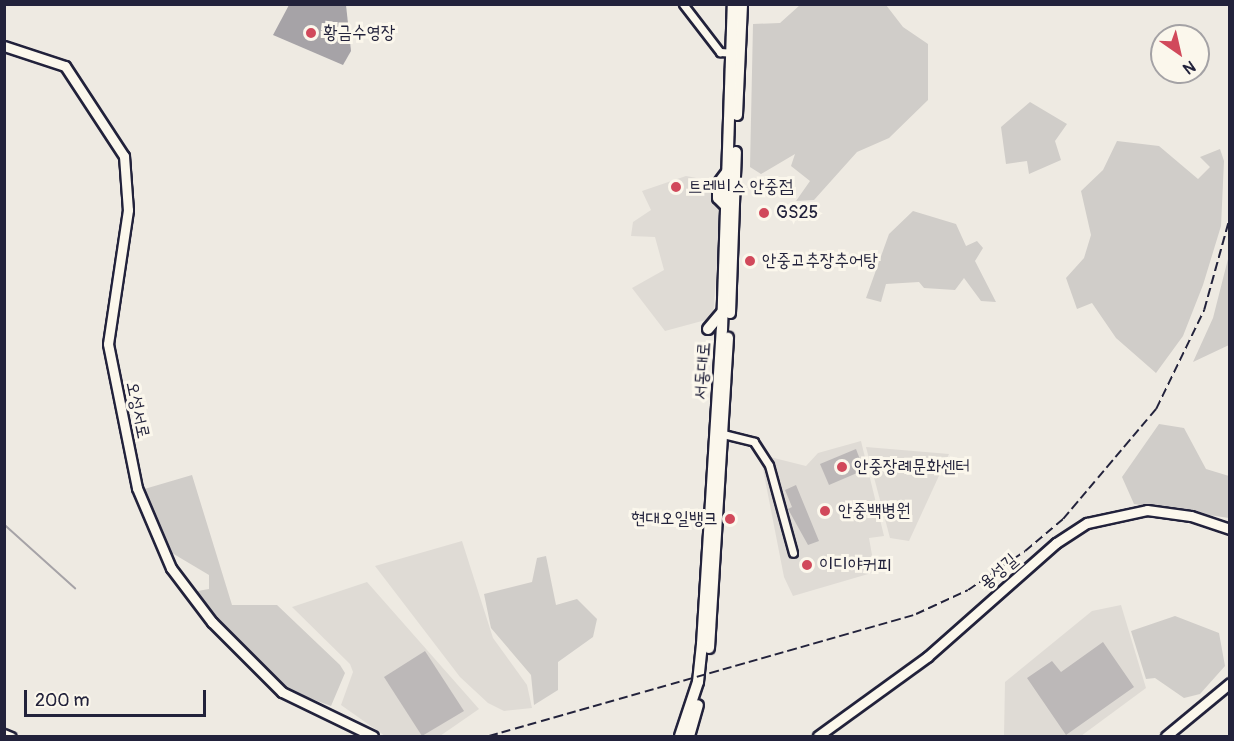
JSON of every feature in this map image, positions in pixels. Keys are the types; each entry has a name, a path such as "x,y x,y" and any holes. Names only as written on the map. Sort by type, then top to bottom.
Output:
{"main road":[{"name":"서동대로","path":"689,736 709,646 735,53 733,4"},
{"name":"서동대로","path":"680,736 701,653 719,433 727,172 735,53 742,4"},
{"path":"708,329 723,311"}],"street":[{"path":"683,4 720,52 735,53"},
{"name":"오성서로","path":"4,46 65,66 124,156 129,195 109,326 110,361 137,488 171,568 212,622 282,693 373,736"},
{"path":"719,433 754,442 769,465 793,553"},
{"name":"용성길","path":"818,736 927,657 1056,543 1087,523 1147,510 1191,516 1230,529"},
{"path":"1166,736 1230,683"},
{"path":"4,733 11,736"}],"shaded area":[{"name":"황금수영장","path":"289,5 346,5 351,51 343,65 273,35"},
{"path":"800,5 886,5 903,27 928,44 928,100 889,138 857,152 814,200 796,201 810,181 791,166 795,154 761,174 750,167 753,24 780,23"},
{"path":"1030,102 1067,124 1055,141 1061,160 1029,174 1027,161 1006,164 1001,127"},
{"path":"1117,141 1159,146 1198,179 1210,167 1200,157 1220,149 1224,161 1221,226 1203,285 1183,336 1156,373 1116,338 1092,303 1077,309 1066,278 1084,258 1091,235 1081,191 1103,170"},
{"path":"686,176 712,181 722,196 713,318 665,331 632,288 664,270 655,237 631,236 633,222 651,210 642,191"},
{"path":"913,211 956,224 966,246 977,241 983,248 975,261 996,302 981,301 964,278 955,290 924,288 919,282 886,284 881,302 866,298 889,234"},
{"path":"1229,255 1229,345 1193,362 1213,318"},
{"path":"1159,424 1184,428 1206,469 1229,476 1229,518 1134,504 1122,477"},
{"name":"안중백병원","path":"861,441 884,536 869,538 875,572 793,596 784,577 762,464 766,456 806,466 818,453"},
{"path":"866,447 949,454 909,541 890,538"},
{"path":"192,475 232,605 277,605 340,665 345,673 331,706 285,689 192,592 209,589 209,575 167,550 141,490"},
{"path":"462,541 493,638 527,685 532,708 504,711 488,703 460,677 375,566"},
{"path":"546,556 556,605 577,599 597,619 593,637 558,662 558,690 534,705 531,675 491,628 484,594 532,582 537,558"},
{"path":"367,582 479,709 440,736 385,736 341,705 353,672 350,664 292,607"},
{"path":"1121,605 1146,688 1081,736 1004,736 1005,682 1092,611"},
{"path":"1175,616 1219,633 1225,666 1200,694 1184,698 1155,678 1146,679 1131,631"}],"building":[{"name":"안중장례문화센터","path":"856,449 864,470 829,485 820,464"},
{"name":"안중백병원","path":"796,485 819,541 808,545 788,509 792,507 785,490"},
{"path":"1103,642 1134,687 1066,735 1027,678 1052,661 1061,672"},
{"path":"425,651 464,711 422,736 384,677"}],"waterway":[{"path":"4,524 75,588"}],"railway":[{"path":"489,736 916,614 968,590 1025,551 1063,519 1156,409 1204,310 1230,216"}],"place":[{"name":"황금수영장","path":"311,33"},
{"name":"트레비스 안중점","path":"676,187"},
{"name":"GS25","path":"764,213"},
{"name":"안중고추장추어탕","path":"750,261"},
{"name":"안중장례문화센터","path":"842,467"},
{"name":"안중백병원","path":"825,511"},
{"name":"현대오일뱅크","path":"730,519"},
{"name":"이디야커피","path":"807,565"}]}
